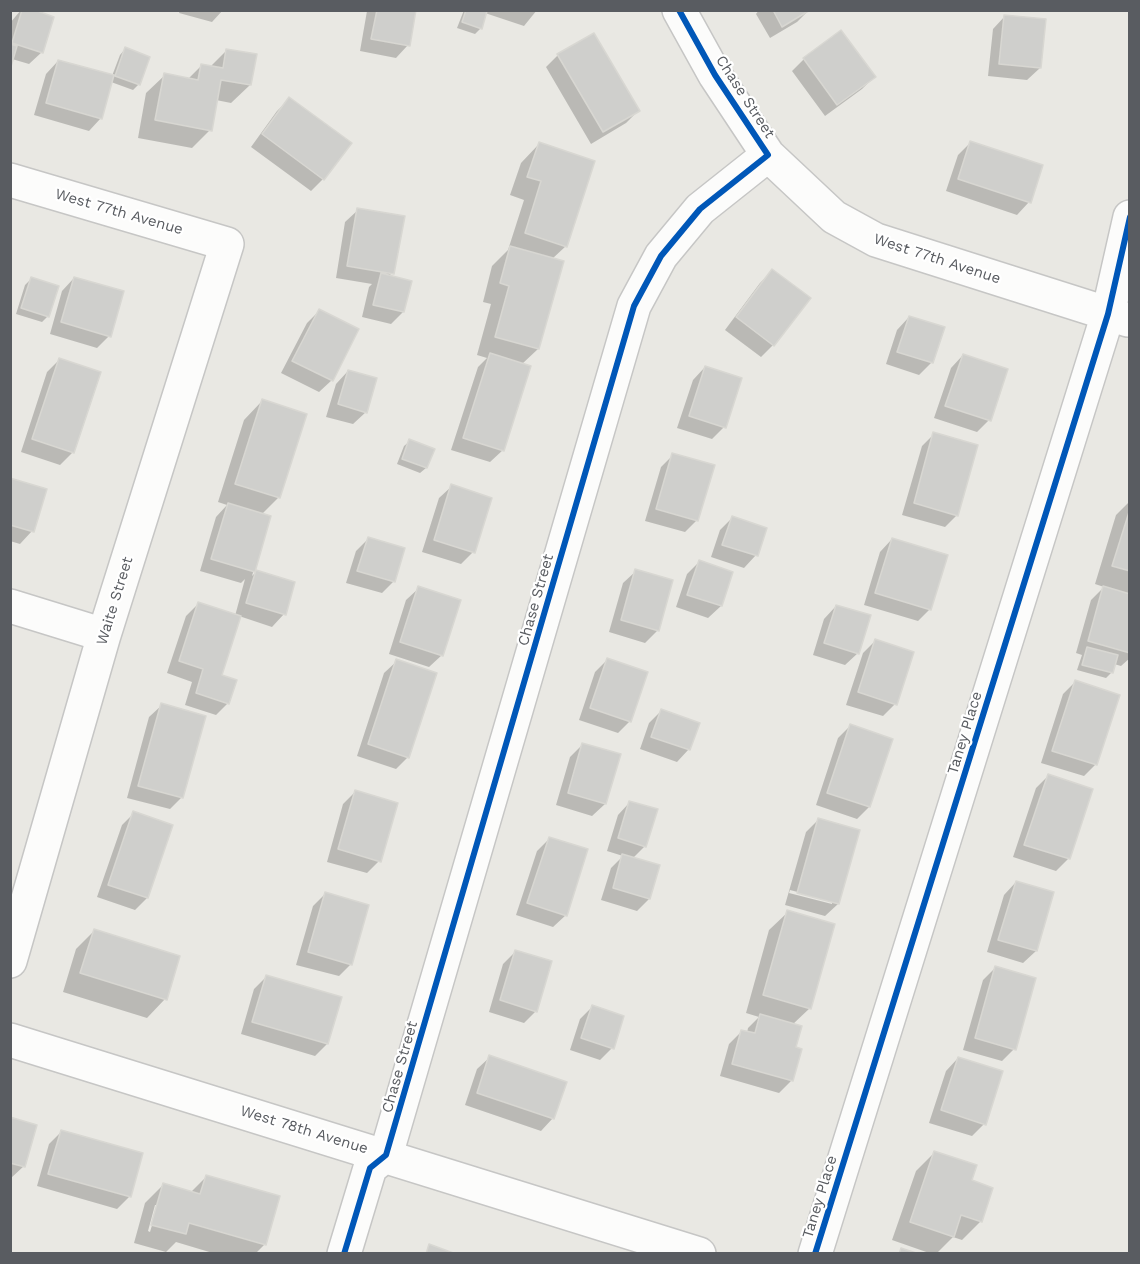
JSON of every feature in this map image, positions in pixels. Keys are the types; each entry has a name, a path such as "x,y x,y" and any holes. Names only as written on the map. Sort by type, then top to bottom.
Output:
{"street":[{"name":"Chase Street","path":"344,1254 370,1168 386,1155 634,306 661,256 700,209 768,155 715,75 679,10"},
{"name":"West 77th Avenue","path":"768,155 834,217 876,240 1119,317"},
{"name":"West 77th Avenue","path":"10,180 227,244"},
{"name":"Taney Place","path":"815,1254 1119,317 1130,217"},
{"name":"Waite Street","path":"10,961 104,635 227,244"},
{"path":"10,606 104,635"},
{"name":"West 78th Avenue","path":"10,1040 699,1254"}],"building":[{"path":"22,10 35,10 54,17 43,53 12,43"},
{"path":"377,10 416,10 410,46 371,39"},
{"path":"466,10 487,11 482,29 462,22"},
{"path":"773,10 810,10 782,27"},
{"path":"1004,15 1046,19 1041,68 999,64"},
{"path":"841,30 876,77 837,105 803,58"},
{"path":"594,33 640,111 603,132 557,54"},
{"path":"10,44 17,46 10,70"},
{"path":"125,47 150,57 140,85 115,76"},
{"path":"226,49 257,54 251,85 221,80 212,131 155,120 164,73 198,80 201,64 223,68"},
{"path":"58,60 114,75 102,119 46,103"},
{"path":"289,97 352,143 324,180 262,134"},
{"path":"970,141 1043,165 1031,203 958,179"},
{"path":"539,142 595,161 567,247 525,233 541,181 527,177"},
{"path":"357,208 405,216 394,274 347,266"},
{"path":"510,246 564,261 539,349 495,337 509,286 500,283"},
{"path":"772,269 811,298 774,346 736,317"},
{"path":"381,273 412,281 404,312 373,305"},
{"path":"31,277 59,286 49,317 21,308"},
{"path":"74,277 124,291 111,337 61,322"},
{"path":"319,309 359,329 333,381 292,361"},
{"path":"909,316 945,327 933,363 897,352"},
{"path":"490,353 531,366 504,451 463,438"},
{"path":"963,354 1008,369 991,421 945,406"},
{"path":"59,358 101,372 74,453 32,439"},
{"path":"705,366 742,378 726,428 689,416"},
{"path":"348,370 377,378 367,413 338,404"},
{"path":"262,399 307,414 280,498 235,484"},
{"path":"933,432 978,445 958,516 914,503"},
{"path":"409,439 435,449 427,468 402,459"},
{"path":"672,453 715,465 698,521 656,509"},
{"path":"10,478 47,489 34,532 10,525"},
{"path":"451,484 492,498 475,553 434,540"},
{"path":"228,503 271,516 255,572 211,559"},
{"path":"1130,509 1130,571 1112,566"},
{"path":"732,516 767,528 758,556 722,545"},
{"path":"368,537 405,548 395,582 357,571"},
{"path":"892,538 948,555 931,610 875,593"},
{"path":"699,560 733,572 722,606 687,595"},
{"path":"635,569 673,580 659,631 621,620"},
{"path":"256,570 295,582 286,615 246,603"},
{"path":"418,586 461,600 443,656 400,642"},
{"path":"1103,586 1130,594 1130,653 1088,641"},
{"path":"198,602 241,616 222,675 237,680 229,704 196,693 203,669 179,661"},
{"path":"836,605 871,615 859,654 824,643"},
{"path":"875,639 914,652 897,705 858,692"},
{"path":"1087,647 1118,655 1113,673 1082,665"},
{"path":"607,658 648,672 631,722 590,708"},
{"path":"396,659 437,673 409,758 368,744"},
{"path":"1075,680 1120,695 1097,765 1052,751"},
{"path":"161,703 206,716 183,798 138,786"},
{"path":"661,709 700,723 690,750 651,737"},
{"path":"850,724 893,739 870,807 827,793"},
{"path":"582,743 621,754 606,804 568,793"},
{"path":"1048,774 1093,789 1070,859 1024,845"},
{"path":"355,790 398,803 381,862 338,849"},
{"path":"629,801 658,809 646,847 618,838"},
{"path":"133,811 173,825 148,898 108,885"},
{"path":"818,818 860,830 839,904 797,893"},
{"path":"549,837 588,849 567,916 527,903"},
{"path":"622,854 660,865 650,899 613,888"},
{"path":"1016,881 1054,892 1037,951 998,940"},
{"path":"325,892 369,905 352,965 308,952"},
{"path":"787,910 835,924 811,1009 763,995"},
{"path":"94,929 180,956 167,1000 80,973"},
{"path":"515,950 552,961 537,1012 500,1000"},
{"path":"995,966 1036,978 1016,1050 975,1038"},
{"path":"266,975 342,997 328,1044 252,1022"},
{"path":"592,1005 624,1016 614,1049 581,1038"},
{"path":"760,1014 802,1026 796,1047 802,1049 793,1081 732,1064 741,1030 755,1033"},
{"path":"489,1055 567,1082 554,1119 477,1093"},
{"path":"958,1057 1003,1071 986,1125 941,1110"},
{"path":"10,1117 37,1125 25,1167 10,1163"},
{"path":"61,1130 143,1153 131,1197 48,1174"},
{"path":"934,1151 977,1165 972,1180 993,1188 982,1222 961,1215 954,1237 910,1222"},
{"path":"206,1175 280,1196 266,1245 189,1223 186,1234 151,1225 163,1183 200,1194"},
{"path":"429,1244 456,1254 426,1254"},
{"path":"901,1248 919,1254 899,1254"}],"cycle path":[{"path":"344,1254 370,1168 386,1155 634,306 661,256 700,209 768,155 715,75 679,10"},
{"path":"815,1254 1108,314 1130,217"}]}
